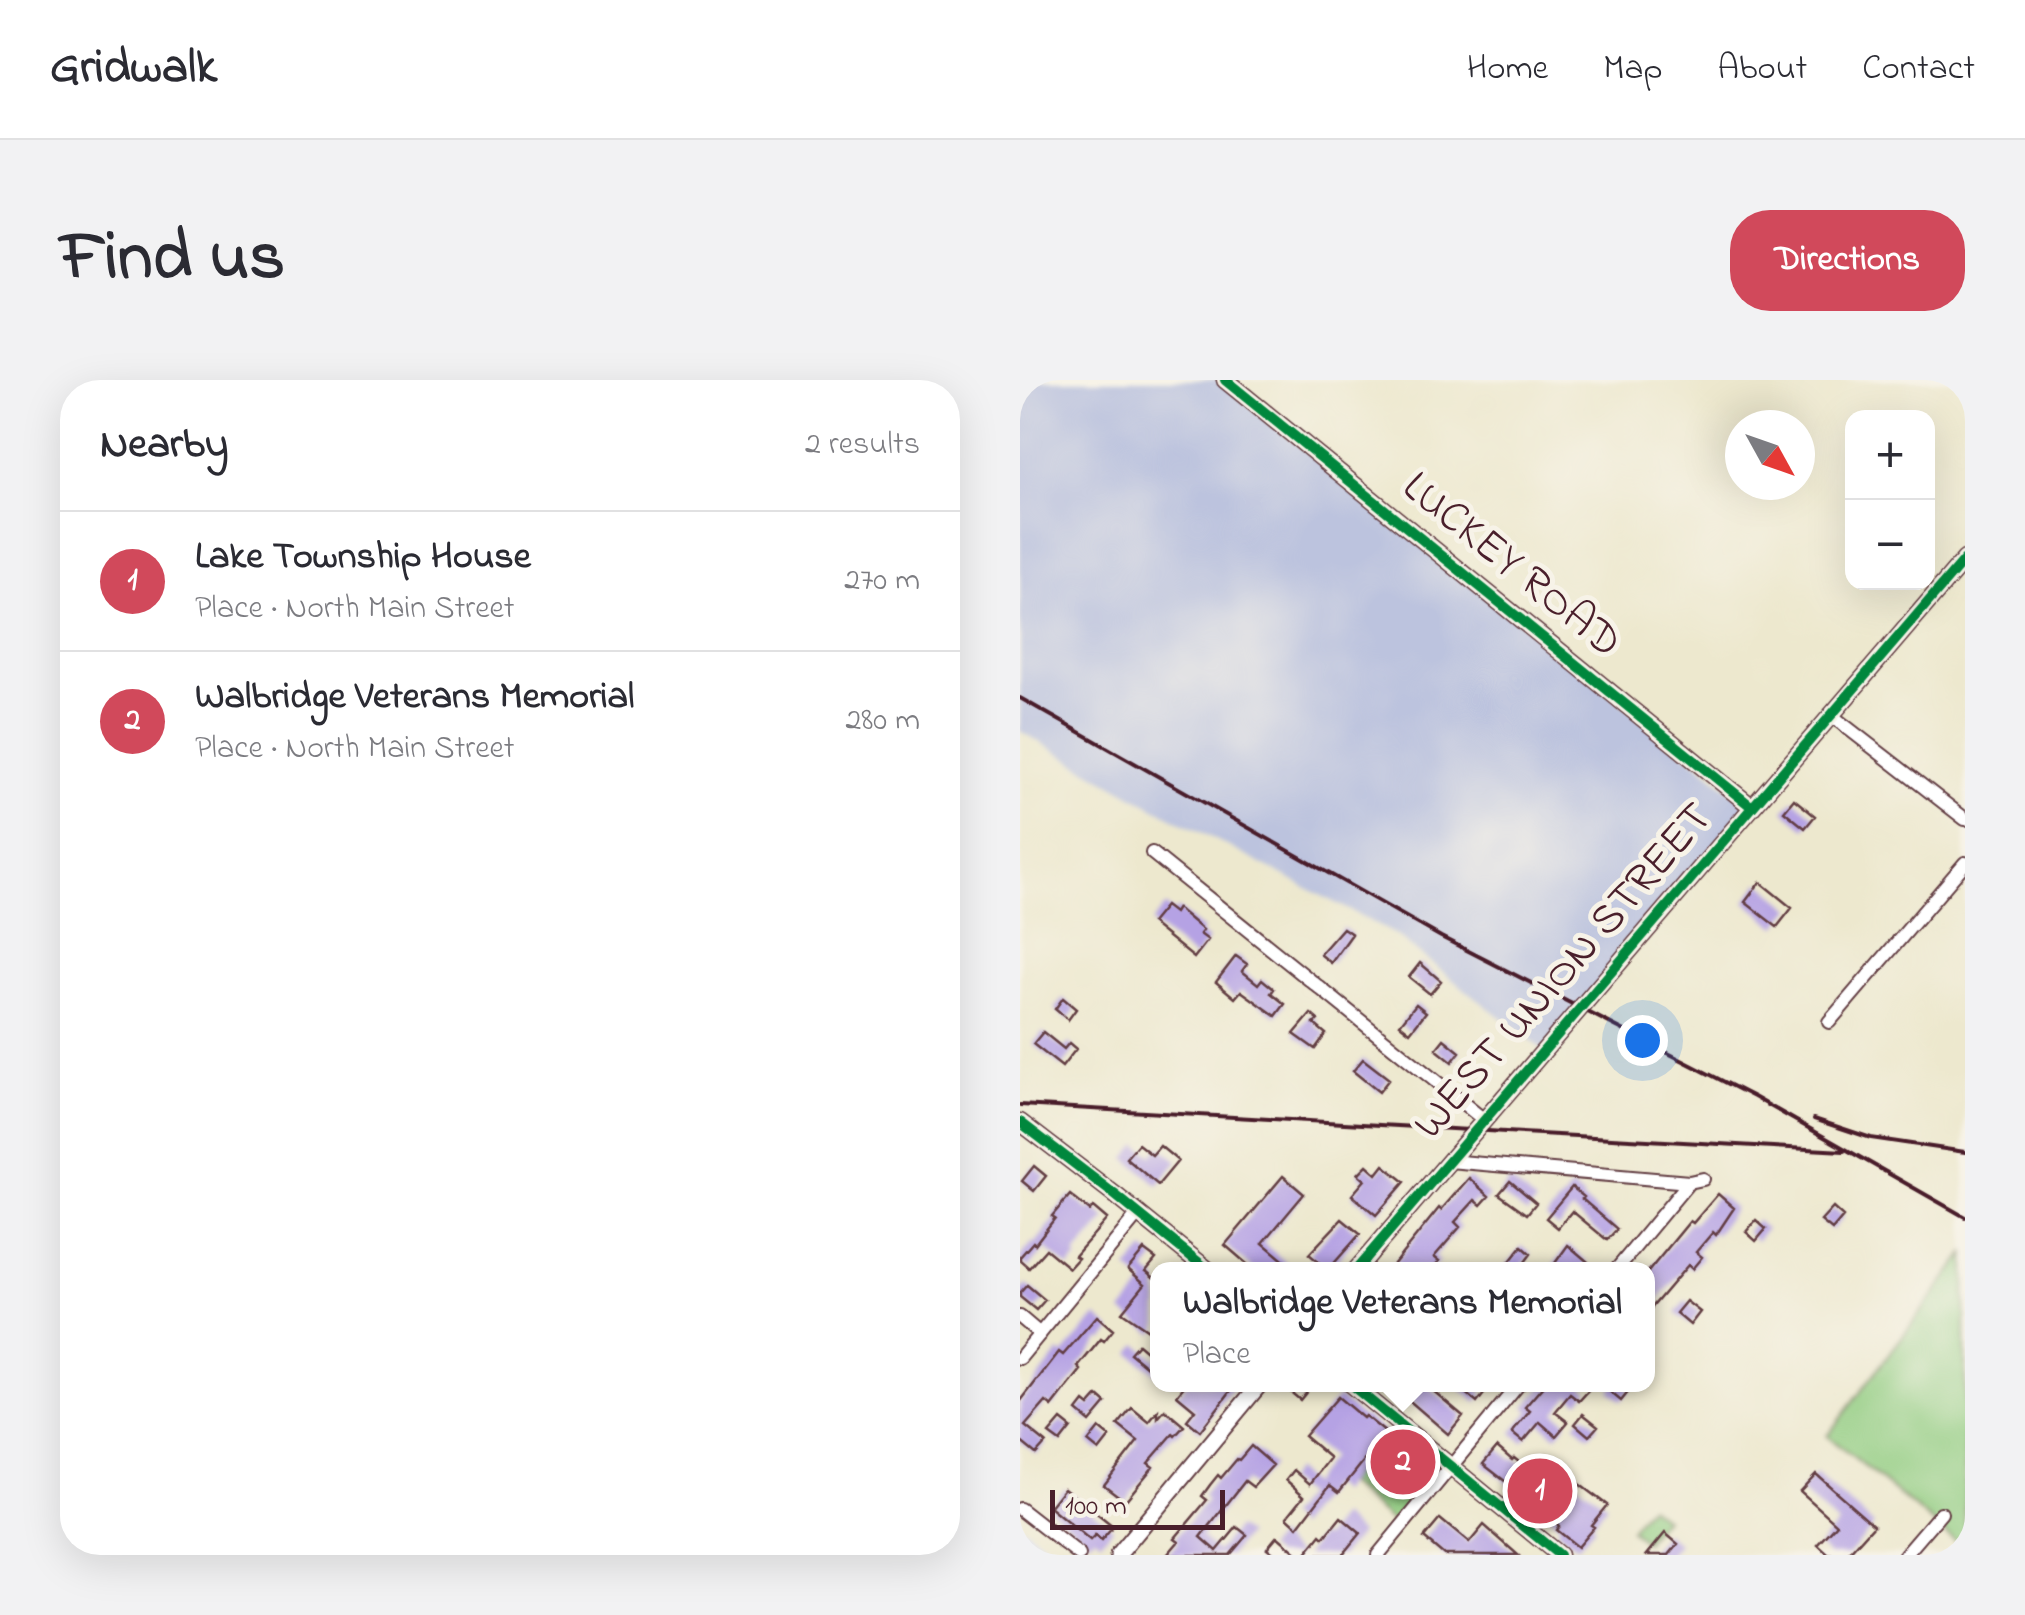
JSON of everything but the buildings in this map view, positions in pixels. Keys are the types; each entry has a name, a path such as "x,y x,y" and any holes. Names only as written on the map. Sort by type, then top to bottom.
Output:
{"street":[{"name":"LUCKEY ROAD","path":"1225,380 1752,807"},
{"name":"WEST UNION STREET","path":"1363,1262 1965,558"},
{"path":"1831,715 1965,819"},
{"path":"1152,854 1484,1120"},
{"path":"1829,1022 1965,863"},
{"path":"1020,1122 1198,1262"},
{"path":"1449,1161 1696,1181 1623,1262"},
{"path":"1020,1358 1139,1213"},
{"path":"1020,1317 1040,1334"},
{"path":"1118,1555 1253,1392"},
{"path":"1360,1392 1559,1555"},
{"path":"1378,1555 1512,1392"},
{"path":"1020,1509 1079,1555"},
{"path":"1905,1555 1940,1513"}],"shaded area":[{"path":"1020,380 1217,380 1752,807 1544,1051 1394,934 1153,807 1020,731"},
{"path":"1020,1525 1057,1555 1020,1555"}],"green space":[{"path":"1965,1254 1965,1549 1827,1436"},
{"path":"1386,1433 1435,1473 1394,1524 1346,1483"},
{"path":"1649,1506 1664,1518 1645,1542 1630,1530"}],"railway":[{"path":"1020,698 1441,937 1754,1097 1965,1217"},
{"path":"1020,1105 1844,1151"},
{"path":"1814,1119 1871,1138 1965,1152"}],"cycle path":[{"path":"1225,380 1752,807"},
{"path":"1363,1262 1965,559"},
{"path":"1020,1122 1198,1262"},
{"path":"1360,1392 1559,1555"}],"place":[{"name":"Walbridge Veterans Memorial","path":"1403,1462"},
{"name":"Lake Township House","path":"1540,1491"}]}
